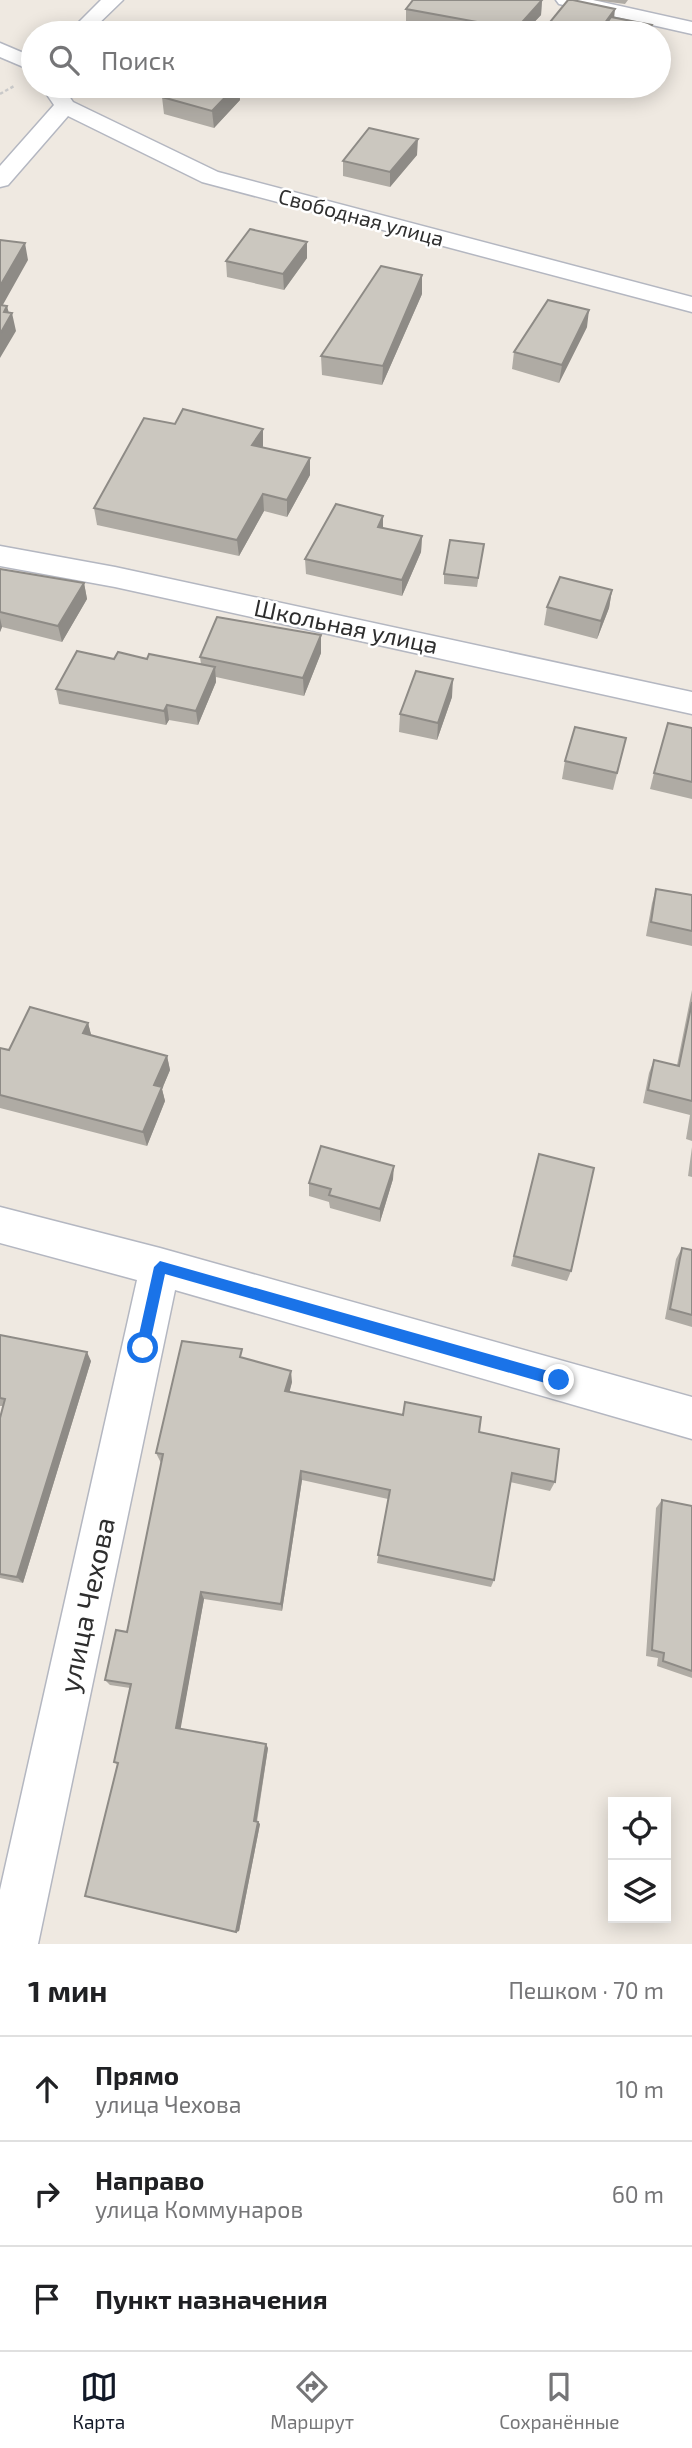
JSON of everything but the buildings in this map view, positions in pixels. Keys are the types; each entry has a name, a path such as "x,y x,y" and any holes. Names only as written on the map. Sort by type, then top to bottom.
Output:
{"street":[{"path":"91,21 113,0"},
{"path":"566,0 657,21"},
{"path":"671,24 692,29"},
{"path":"0,49 21,59"},
{"path":"0,180 65,107 59,98"},
{"name":"Свободная улица","path":"65,107 210,177 692,305"},
{"name":"Школьная улица","path":"0,556 128,580 692,703"},
{"path":"0,1225 160,1267 692,1418"},
{"name":"улица Чехова","path":"13,1944 160,1267"}],"route":[{"path":"143,1348 160,1267 559,1380"}]}
